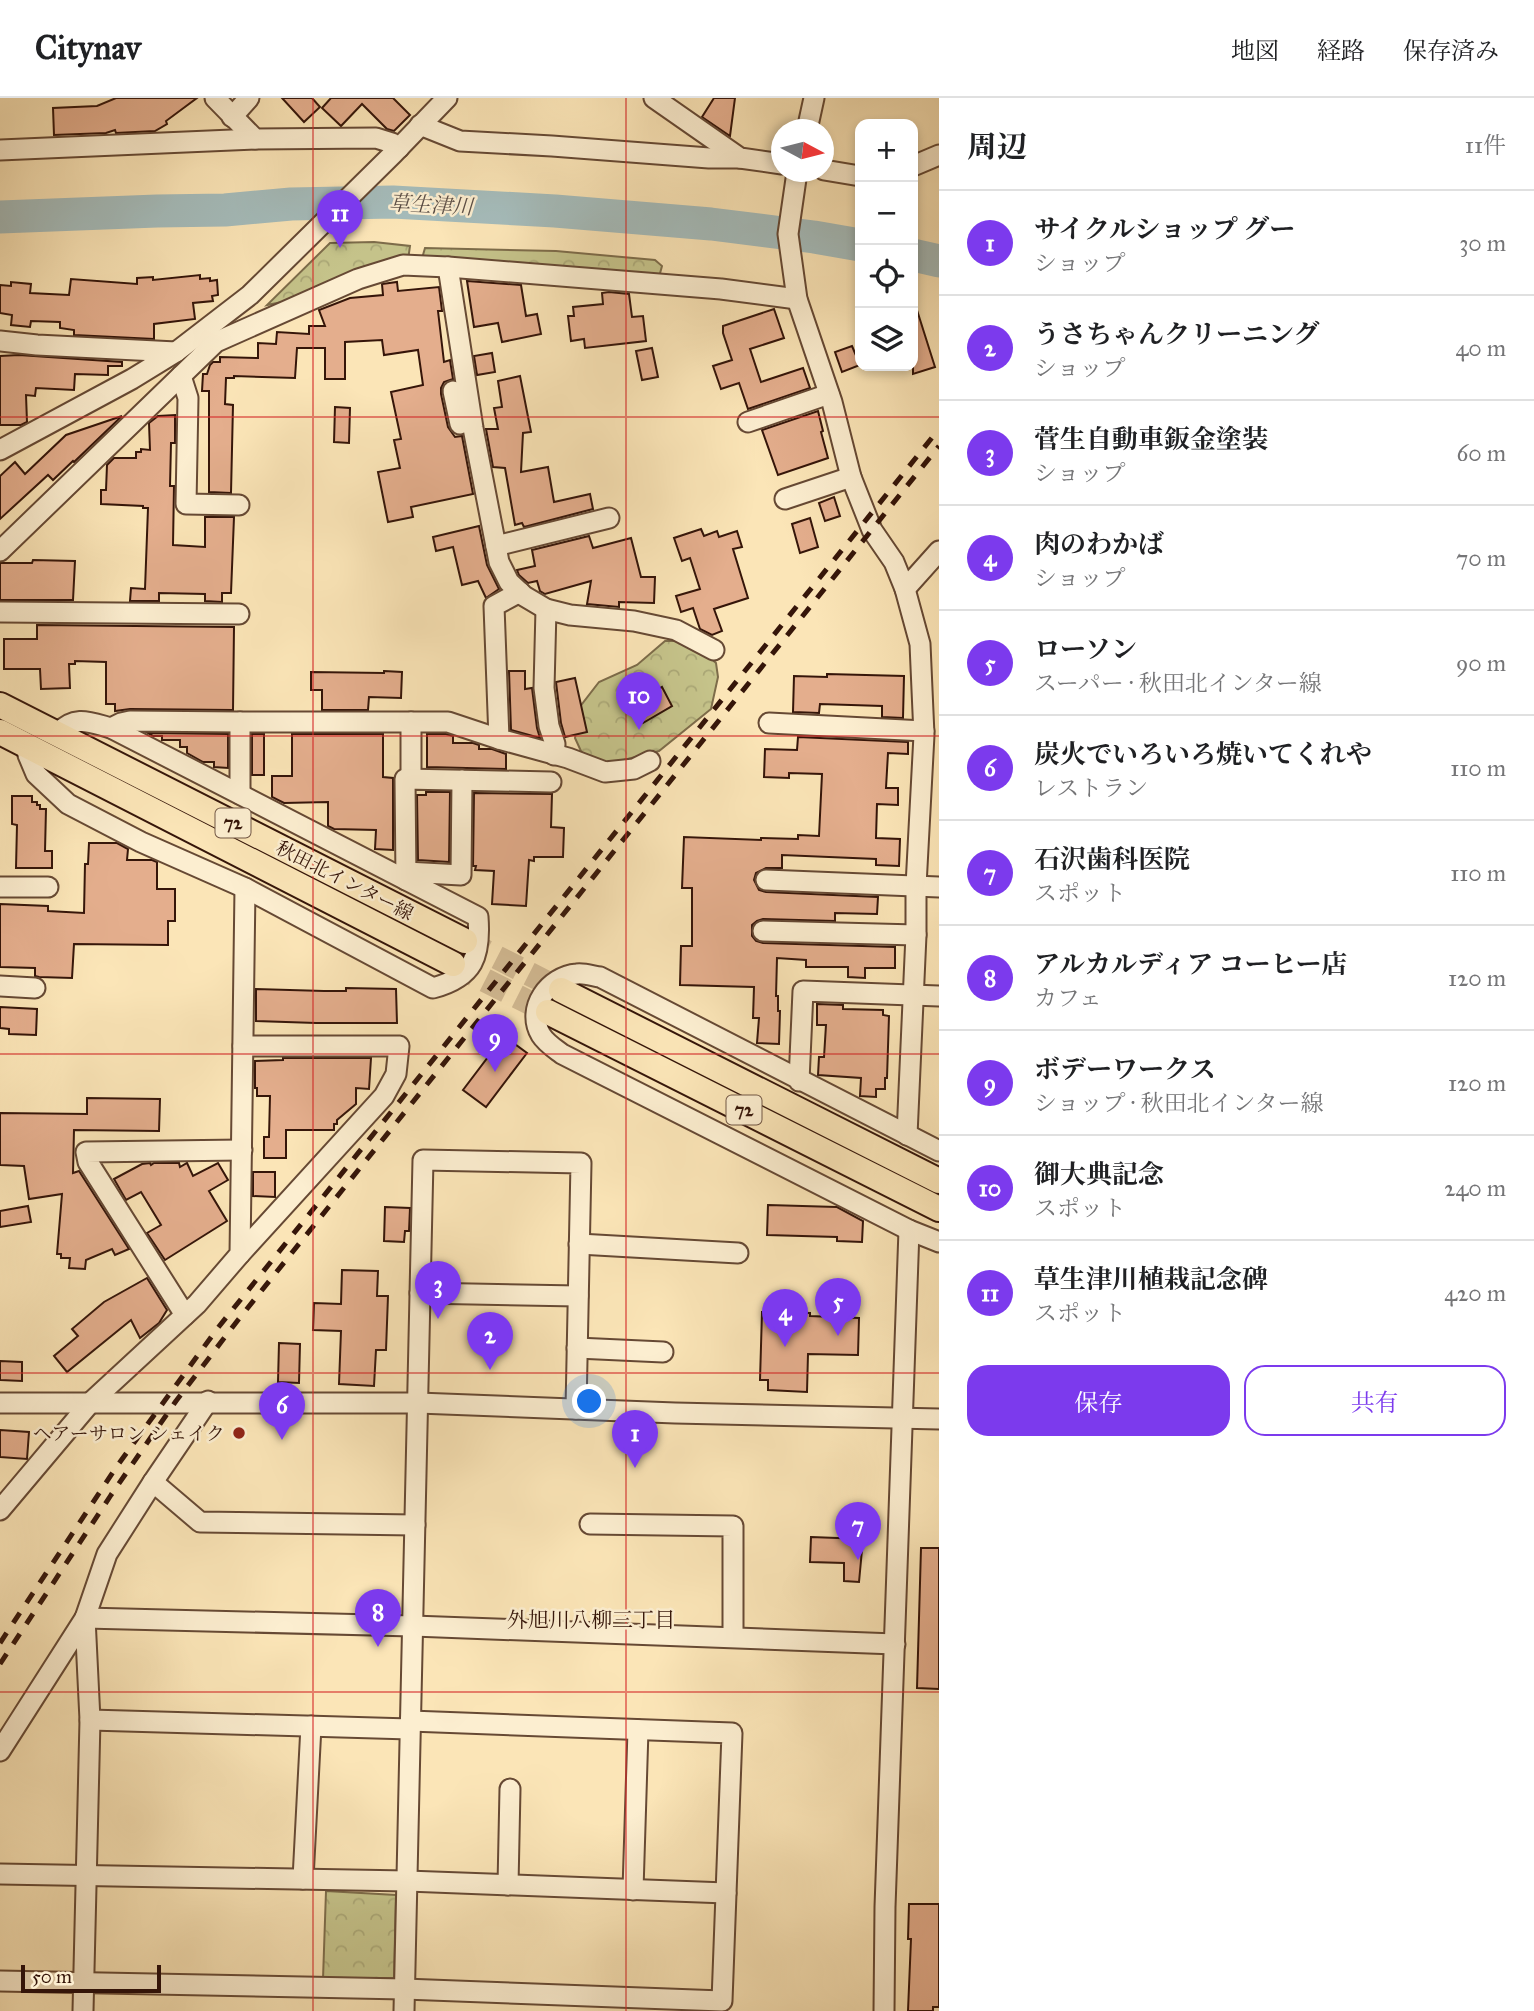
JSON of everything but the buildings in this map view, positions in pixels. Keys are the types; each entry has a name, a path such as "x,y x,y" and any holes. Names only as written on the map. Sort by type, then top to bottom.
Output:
{"main road":[{"name":"秋田北インター線","path":"0,705 465,941"},
{"name":"秋田北インター線","path":"0,732 453,964"},
{"name":"72","path":"561,990 939,1181"},
{"name":"72","path":"548,1012 939,1209"}],"street":[{"path":"215,98 255,139"},
{"path":"232,117 249,98"},
{"path":"0,450 132,379 183,346 250,295 447,98"},
{"path":"809,119 814,98"},
{"path":"663,101 740,158"},
{"path":"420,125 460,141 740,158 771,162"},
{"path":"0,150 255,139 376,138 392,143 396,150"},
{"path":"918,164 939,155"},
{"path":"834,172 855,175"},
{"path":"795,182 788,234 795,292 829,394 850,477 872,530 894,562 931,671 929,733 916,886 907,1135"},
{"path":"0,341 37,345 183,346 216,342 358,279 402,265 795,292"},
{"path":"448,267 473,428 499,562 509,582 546,609 570,615 634,621 676,630 715,650"},
{"path":"0,551 216,342"},
{"path":"181,376 188,398 186,504 239,505"},
{"path":"453,391 462,431 473,428"},
{"path":"748,422 829,394"},
{"path":"785,499 850,477"},
{"path":"496,546 609,518"},
{"path":"905,589 939,551"},
{"path":"499,739 494,606 520,592"},
{"path":"546,609 544,688 555,744 554,755"},
{"path":"0,612 239,614"},
{"path":"26,745 27,755 36,774 68,804 141,842 245,888 433,988 449,984 465,972 478,955 478,917 406,876 111,728 78,721 67,724 58,733"},
{"path":"111,728 131,721 448,722 568,758 605,772 634,769 650,761"},
{"path":"240,722 240,794"},
{"path":"411,722 411,779"},
{"path":"769,723 929,733"},
{"path":"406,876 405,779 551,782"},
{"path":"406,876 461,875 462,780"},
{"path":"766,880 939,887"},
{"path":"0,887 48,887"},
{"path":"240,1254 245,888"},
{"path":"763,931 916,935"},
{"path":"939,1152 600,977 578,973 557,979 546,988 539,999 536,1016 540,1034 562,1054 909,1230 939,1242"},
{"path":"0,986 35,988"},
{"path":"799,1081 803,991 939,996"},
{"path":"0,1510 91,1402 185,1315 384,1096 396,1074 399,1046 243,1045"},
{"path":"185,1315 88,1162 86,1152 242,1150"},
{"path":"404,2011 423,1160 581,1163 576,1409"},
{"path":"884,2011 885,1907 909,1230"},
{"path":"579,1244 738,1253"},
{"path":"420,1293 578,1296"},
{"path":"577,1348 663,1352"},
{"path":"0,1751 85,1618 107,1554 208,1401"},
{"path":"0,1402 418,1403 939,1419"},
{"path":"153,1482 200,1522 415,1525"},
{"path":"590,1524 733,1526 733,1637"},
{"path":"85,1618 413,1626 895,1643"},
{"path":"83,2011 90,1720 85,1618"},
{"path":"0,1981 404,1989 722,2001 732,1733 90,1720"},
{"path":"303,1880 311,1726"},
{"path":"634,1890 638,1730"},
{"path":"508,1885 510,1789"},
{"path":"0,1874 407,1881 726,1893"}],"green space":[{"path":"374,242 410,246 408,260 359,271 282,302 267,305 330,243"},
{"path":"425,248 556,251 655,260 662,266 659,277 426,258 423,255"},
{"path":"665,641 681,641 700,649 716,663 718,677 711,709 659,751 608,764 586,762 575,738 579,708 599,682 637,665"},
{"path":"326,1891 396,1895 394,1978 323,1979"}],"waterway":[{"name":"草生津川","path":"0,217 393,202 555,211 711,224 855,244"},
{"name":"草生津川","path":"918,256 939,261"}],"tunnel":[{"path":"465,941 561,990"},
{"path":"453,964 548,1012"}],"railway":[{"path":"0,1643 117,1466 217,1329 939,429"},
{"path":"0,1664 176,1401 238,1320 939,446"}],"place":[{"name":"草生津川植栽記念碑","path":"340,248"},
{"name":"御大典記念","path":"639,730"},
{"name":"ボデーワークス","path":"495,1072"},
{"name":"菅生自動車鈑金塗装","path":"438,1319"},
{"name":"ローソン","path":"838,1336"},
{"name":"肉のわかば","path":"785,1347"},
{"name":"うさちゃんクリーニング","path":"490,1370"},
{"name":"ヘアーサロン シェイク","path":"239,1433"},
{"name":"炭火でいろいろ焼いてくれや","path":"282,1440"},
{"name":"サイクルショップ グー","path":"635,1468"},
{"name":"石沢歯科医院","path":"858,1560"},
{"name":"アルカルディア コーヒー店","path":"378,1647"}],"district":[{"name":"外旭川八柳三丁目","path":"591,1620"}]}
